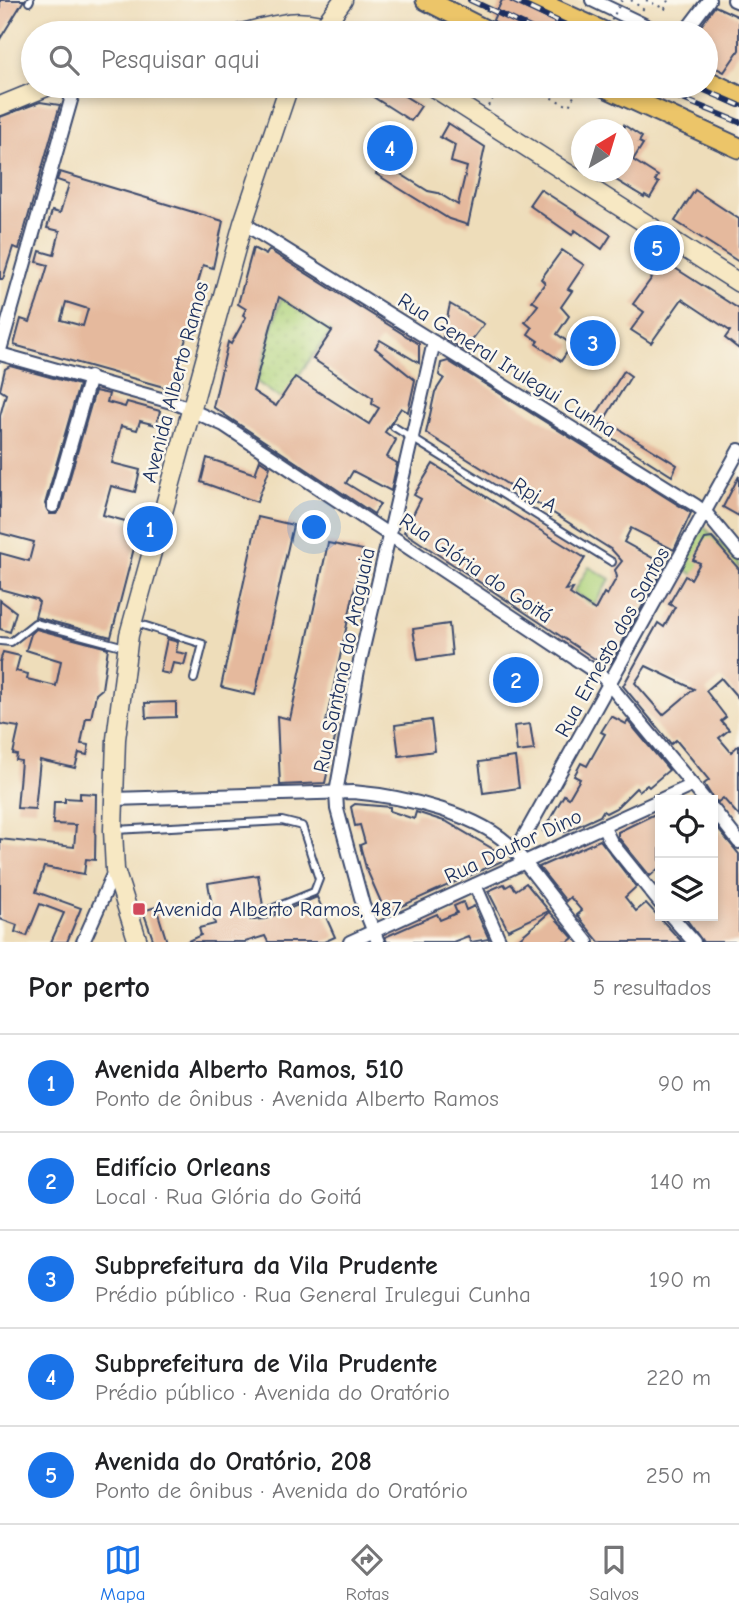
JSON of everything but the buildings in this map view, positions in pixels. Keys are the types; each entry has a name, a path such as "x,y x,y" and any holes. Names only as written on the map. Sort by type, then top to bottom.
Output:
{"main road":[{"path":"328,21 342,0"},
{"path":"426,0 467,21"},
{"path":"534,0 580,21"},
{"path":"718,86 739,96"},
{"path":"0,106 21,97"},
{"name":"Avenida Alberto Ramos","path":"138,942 115,870 113,830 120,690 127,647 243,223 285,98"},
{"path":"450,98 739,282"},
{"path":"629,98 739,148"}],"street":[{"path":"582,21 592,0 636,21"},
{"path":"693,21 709,0"},
{"path":"734,0 739,2"},
{"path":"0,352 72,98"},
{"name":"Rua General Irulegui Cunha","path":"243,223 706,513 739,553"},
{"name":"Rua Santana do Araguaia","path":"376,937 337,809 335,793 358,670 434,342"},
{"name":"Rua Glória do Goitá","path":"0,352 192,408 224,425 391,534 611,684 701,795"},
{"path":"53,506 90,377"},
{"name":"Rua Ernesto dos Santos","path":"519,857 739,450"},
{"name":"Rua Doutor Dino","path":"350,942 376,937 475,885 519,857 603,826 693,785"},
{"path":"113,799 382,794 430,806 458,816 519,857 587,942"},
{"path":"718,815 739,842"},
{"path":"603,826 611,842 655,897"},
{"path":"83,942 115,870"},
{"path":"475,885 500,942"},
{"path":"675,921 694,942"}],"lane":[{"name":"Rpj A","path":"394,427 612,562"},
{"path":"132,622 203,644 194,679"},
{"path":"0,641 11,642 35,623 127,647"},
{"path":"113,830 282,821 302,826 319,879 318,887 314,892 254,916"}],"path":[{"path":"612,21 622,0"},
{"path":"646,0 665,9 668,0"},
{"path":"481,117 493,98"},
{"path":"552,98 569,106 573,98"}],"green space":[{"path":"281,298 333,329 281,399 257,382"},
{"path":"702,525 739,562 739,582 696,576 681,567"},
{"path":"589,567 610,579 594,605 574,592"}],"railway":[{"path":"470,0 515,21"},
{"path":"512,0 557,21"},
{"path":"718,96 739,105"},
{"path":"680,98 739,122"}],"place":[{"name":"Subprefeitura de Vila Prudente","path":"390,148"},
{"name":"Avenida do Oratório, 208","path":"657,248"},
{"name":"Subprefeitura da Vila Prudente","path":"593,343"},
{"name":"Avenida Alberto Ramos, 510","path":"150,529"},
{"name":"Edifício Orleans","path":"516,680"},
{"name":"Avenida Alberto Ramos, 487","path":"139,909"}]}
